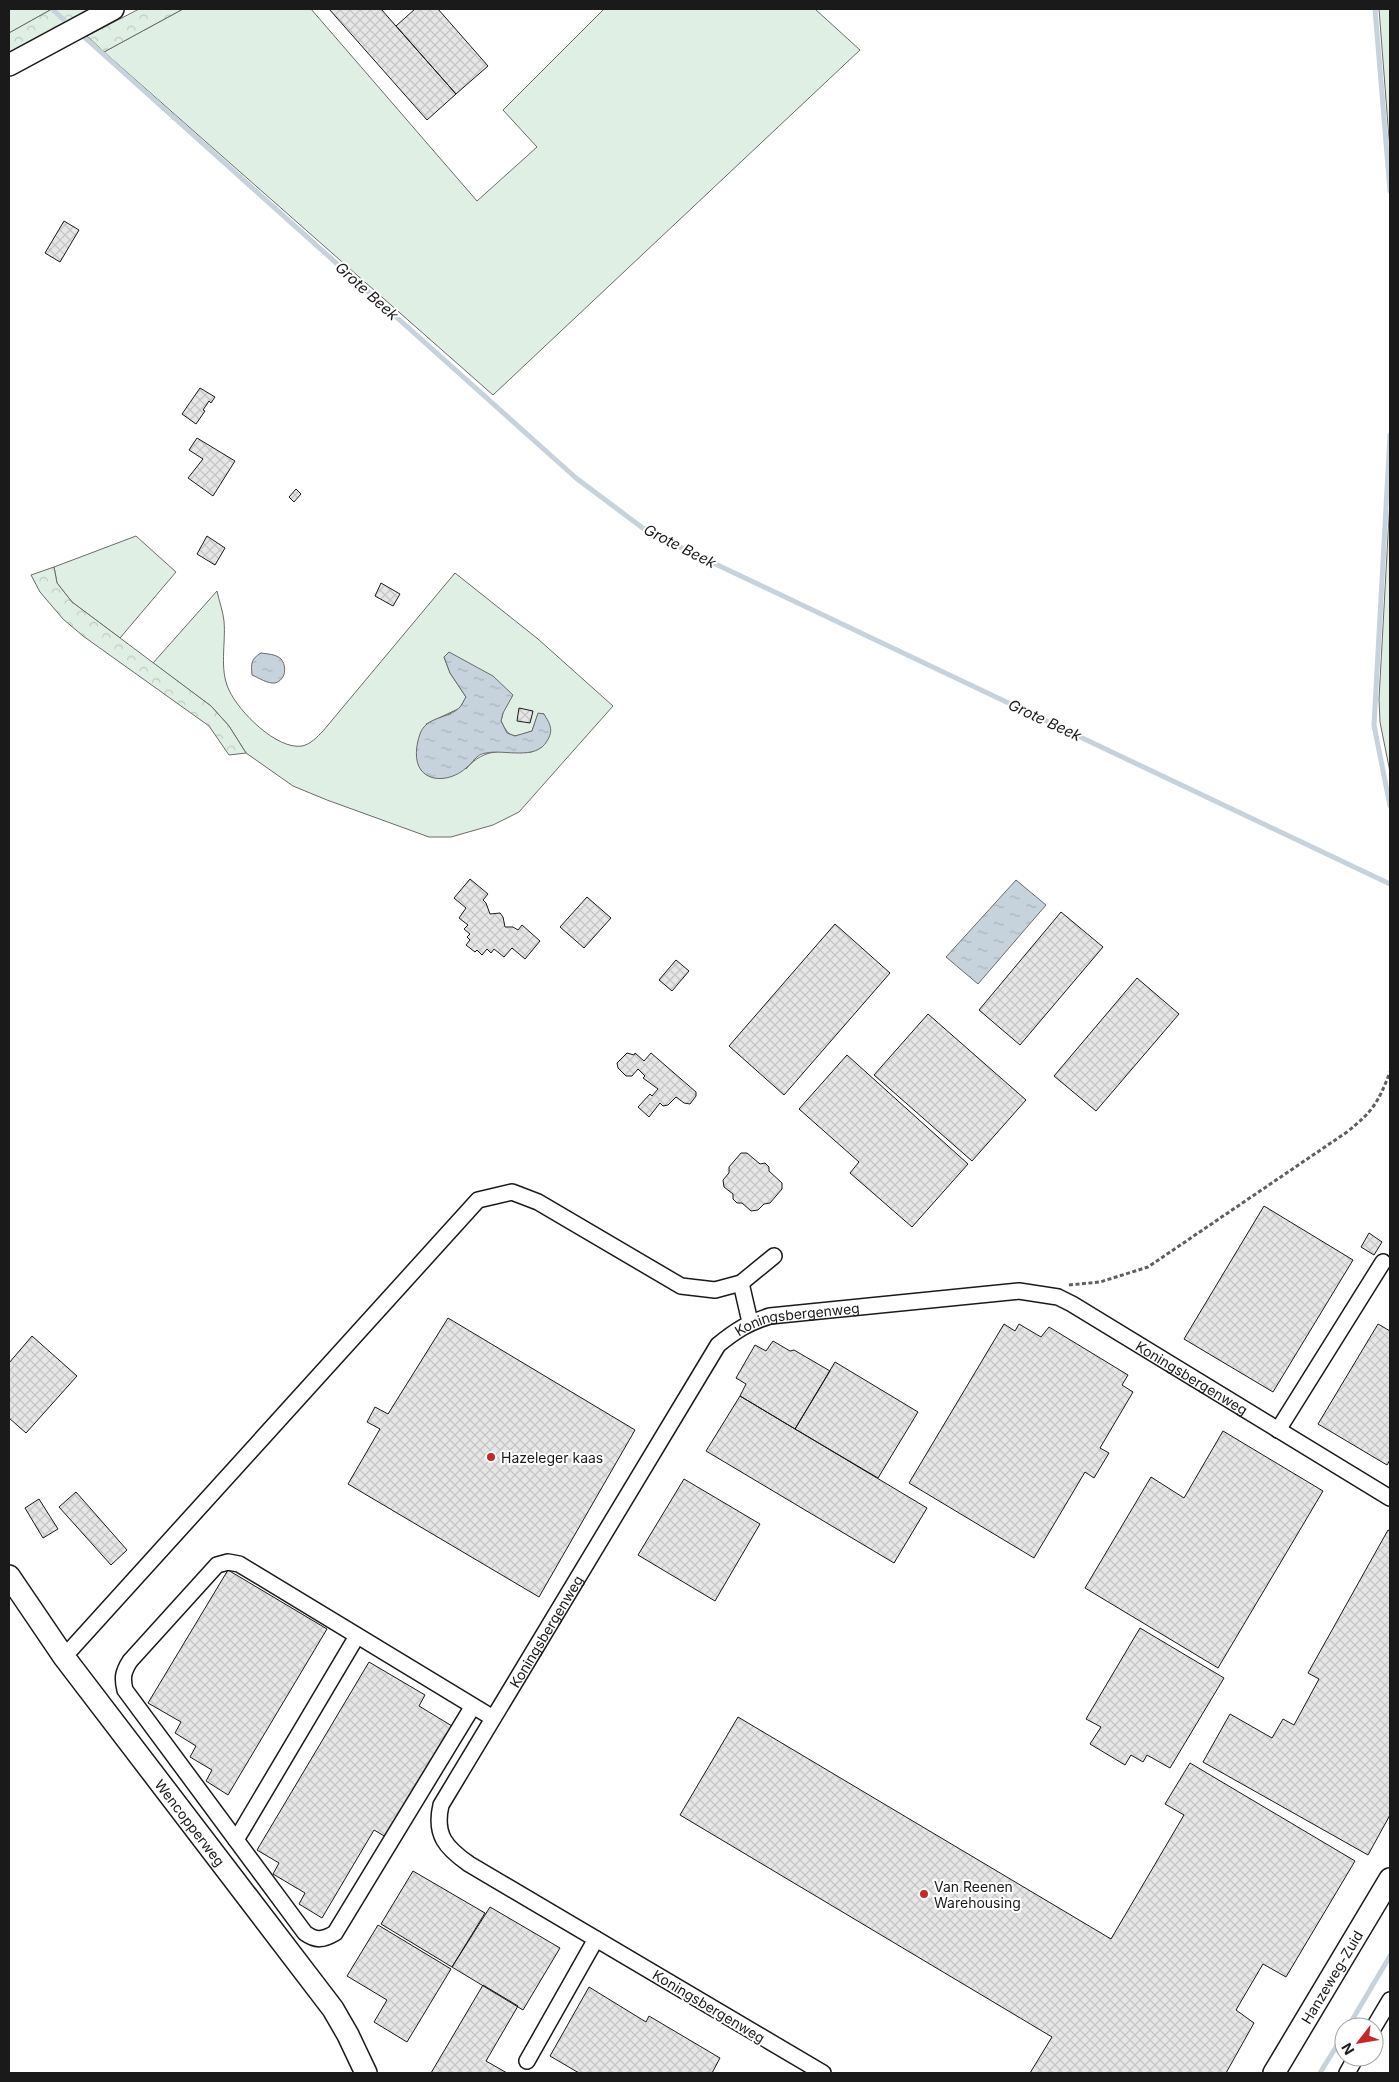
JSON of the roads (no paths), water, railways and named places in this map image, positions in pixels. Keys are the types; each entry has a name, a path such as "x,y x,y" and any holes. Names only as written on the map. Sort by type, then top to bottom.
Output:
{"street":[{"path":"9,65 113,9"},
{"path":"64,1657 478,1200 512,1192 538,1202 681,1286 715,1290 741,1283 774,1256"},
{"path":"1278,1430 1383,1262"},
{"path":"741,1283 750,1322"},
{"name":"Koningsbergenweg","path":"823,2073 469,1864 453,1853 446,1845 440,1831 438,1816 441,1805 718,1345 750,1322 790,1313 1019,1291 1058,1297 1390,1498"},
{"path":"473,1706 335,1934 324,1939 313,1938 305,1933 125,1690 122,1680 124,1671 208,1575 217,1565 228,1562 238,1564 493,1718"},
{"name":"Wencopperweg","path":"9,1576 64,1657 333,2009 366,2073"},
{"path":"236,1840 357,1636"},
{"name":"Hanzeweg-Zuid","path":"1274,2073 1390,1879"},
{"path":"527,2061 596,1940"},
{"path":"1380,2017 1390,2000"}],"water":[{"path":"449,652 493,676 513,695 503,713 501,721 507,733 515,736 532,731 538,713 544,714 551,730 547,741 542,747 528,753 493,752 483,754 461,772 449,777 431,777 421,770 417,762 416,753 423,728 432,721 455,711 461,706 466,697 450,673 444,657"},
{"path":"261,653 277,656 283,662 285,669 279,681 269,683 252,675 252,662"},
{"path":"1016,880 1046,905 978,984 946,957"}],"waterway":[{"name":"Grote Beek","path":"52,9 63,19"},
{"path":"1375,9 1390,191"},
{"name":"Grote Beek","path":"83,36 576,478 648,532 1390,884"},
{"path":"1390,435 1374,725 1390,806"},
{"path":"1354,2017 1390,1956"},
{"path":"1320,2073 1334,2050"}],"place":[{"name":"Hazeleger kaas","path":"491,1457"},
{"name":"Van Reenen Warehousing","path":"924,1894"}]}
